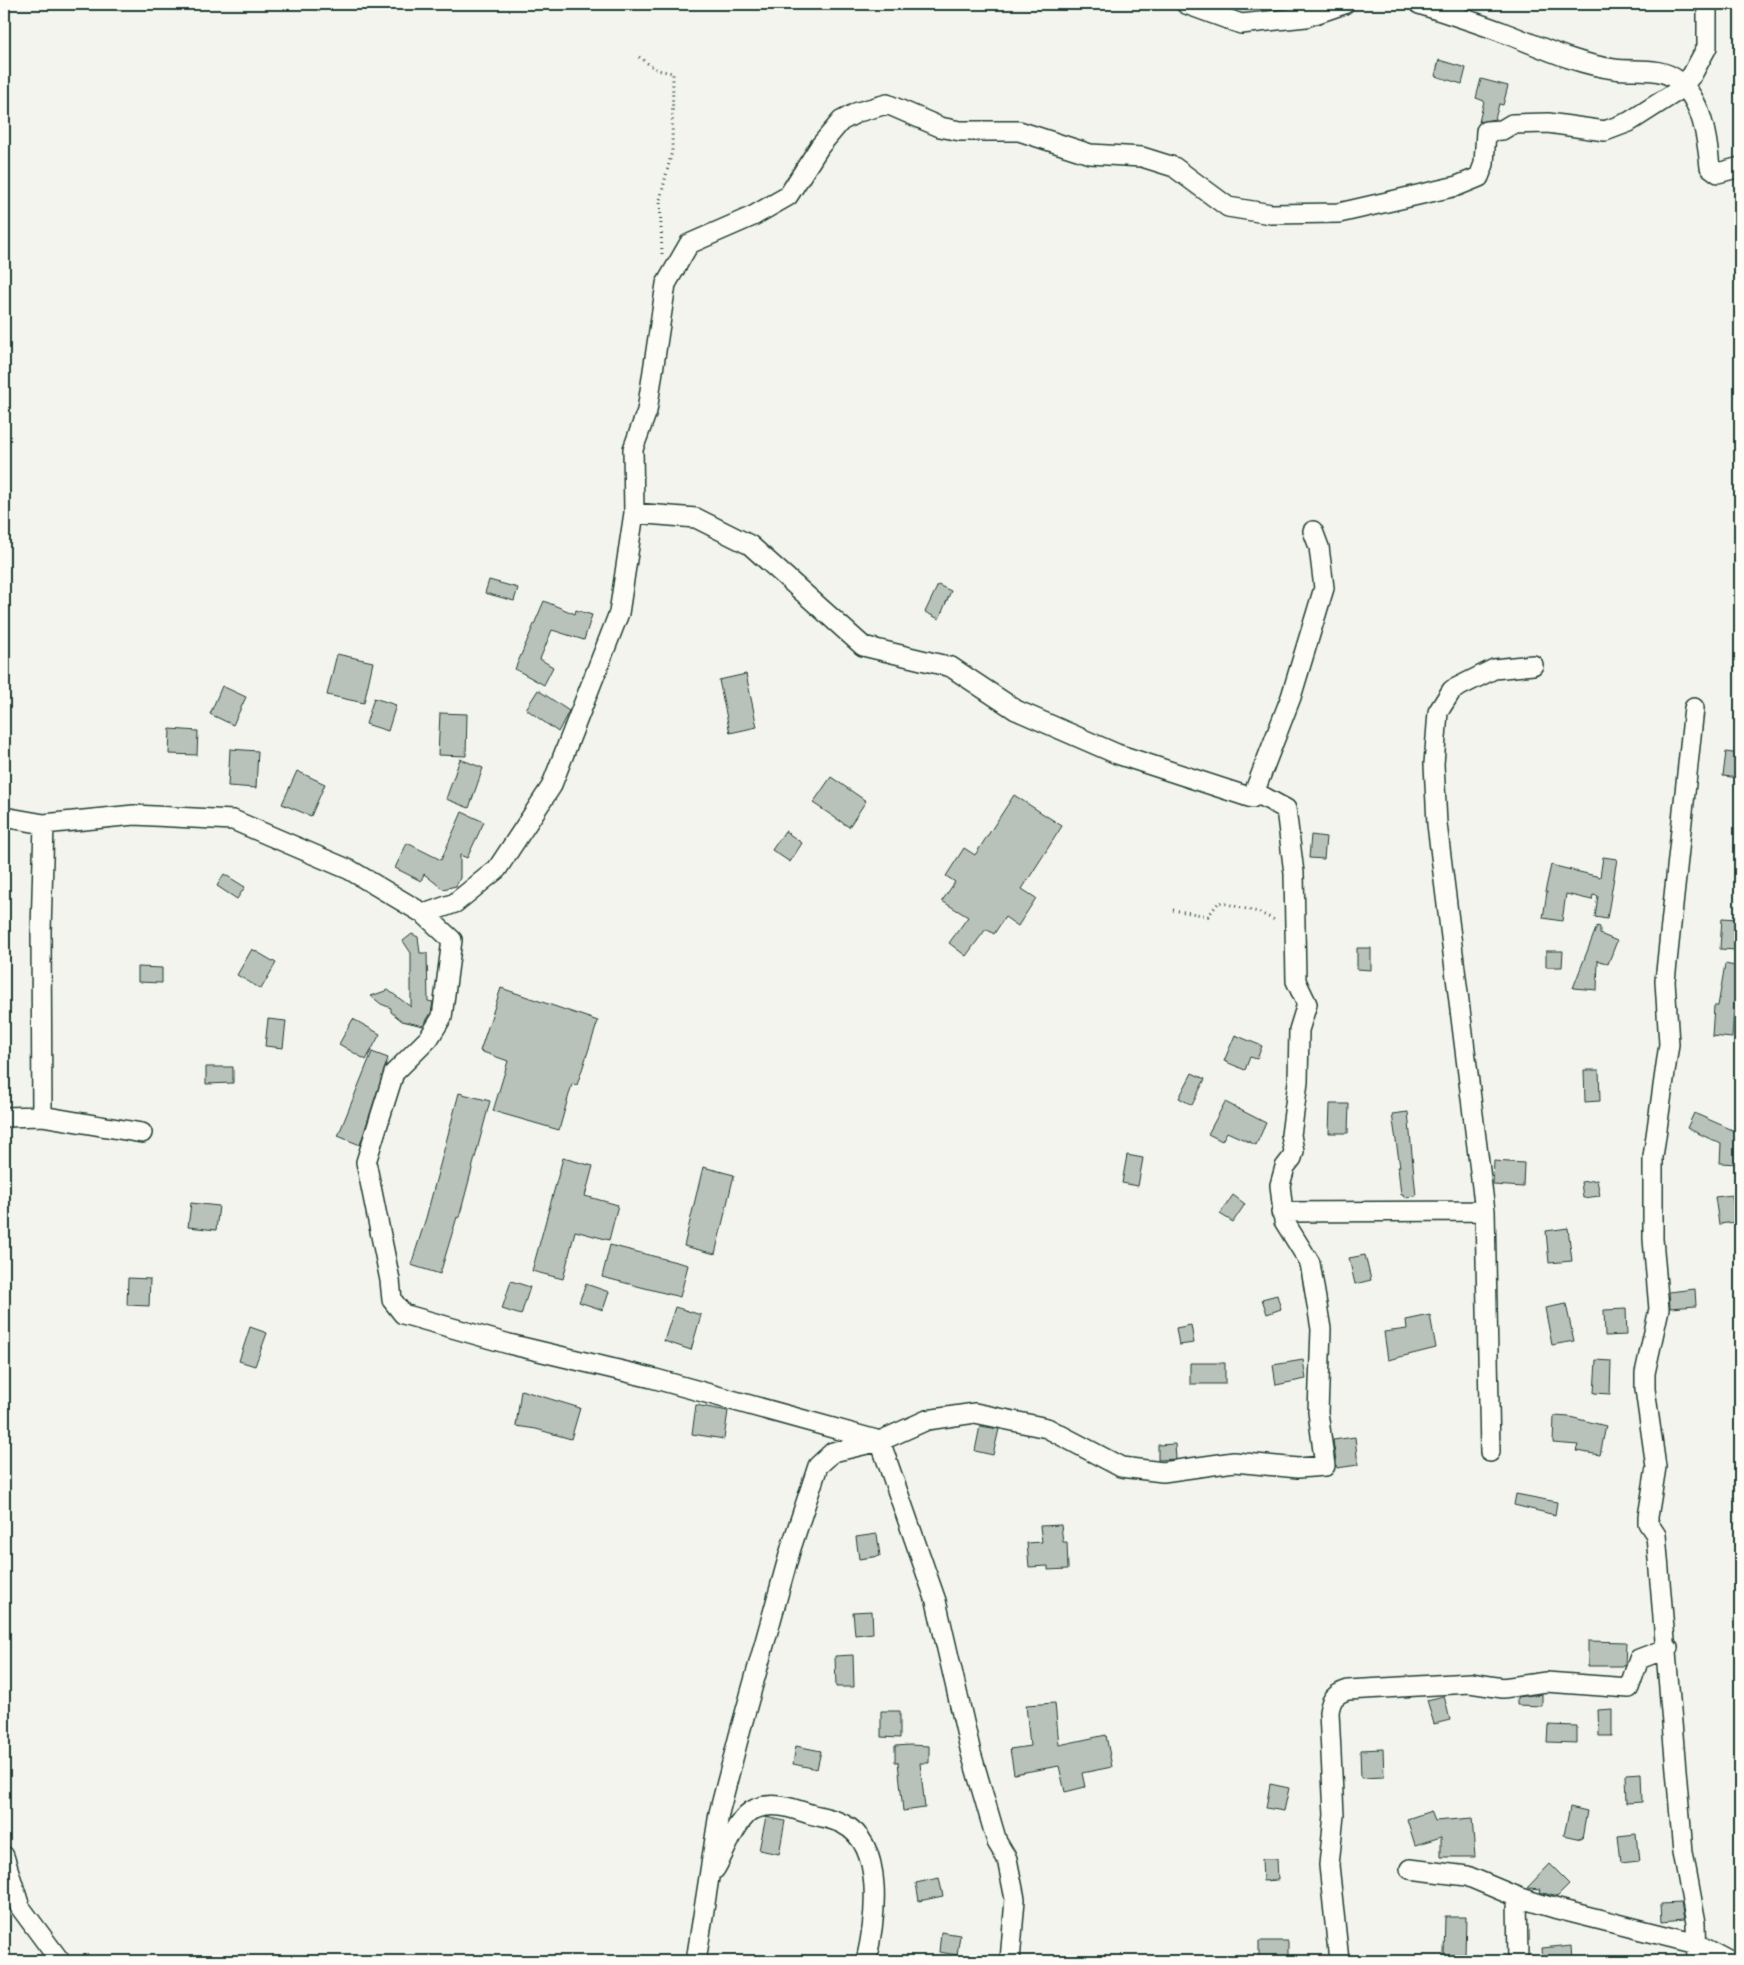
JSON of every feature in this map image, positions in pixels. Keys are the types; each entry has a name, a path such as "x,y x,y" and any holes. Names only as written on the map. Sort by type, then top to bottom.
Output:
{"street":[{"path":"1186,4 1241,24 1306,17 1344,4"},
{"path":"1419,4 1503,32 1551,52 1614,69 1658,71 1676,79 1690,93 1702,117 1710,167 1718,173 1740,166"},
{"path":"424,914 455,903 497,869 551,787 620,613 634,513 633,448 647,411 666,284 688,244 753,216 788,196 820,146 841,121 858,112 887,104 940,127 960,131 1019,131 1090,154 1142,157 1174,167 1228,207 1271,214 1339,213 1457,186 1479,177 1484,164 1486,131 1502,130 1512,124 1548,123 1605,131 1629,122 1676,92 1692,75 1706,47 1707,4"},
{"path":"634,513 696,518 750,545 864,646 951,667 1016,710 1117,754 1252,798 1253,795 1262,796 1286,809 1294,873 1296,981 1307,1004 1299,1030 1298,1082 1291,1135 1294,1151 1281,1176 1281,1212 1287,1228 1297,1239 1310,1263 1321,1330 1318,1412 1325,1466 1298,1468 1234,1462 1163,1472 1121,1467 1047,1428 975,1413 928,1420 880,1441 833,1452 818,1466 791,1548 719,1813 696,1961"},
{"path":"1253,795 1291,697 1324,588 1319,547 1314,532"},
{"path":"1490,1452 1485,1211 1437,824 1434,764 1438,712 1452,690 1494,669 1532,665"},
{"path":"1694,708 1665,981 1670,1044 1654,1157 1653,1239 1658,1309 1646,1373 1645,1389 1656,1467 1648,1523 1656,1535 1668,1648 1683,1852 1696,1923 1697,1953"},
{"path":"4,817 44,824 134,815 233,820 350,870 424,914 452,940 442,1017 429,1038 394,1073 366,1162 390,1280 392,1300 403,1314 509,1344 628,1372 880,1441"},
{"path":"42,1116 41,931 44,824"},
{"path":"4,1117 42,1116 142,1133"},
{"path":"1281,1212 1485,1211"},
{"path":"880,1441 936,1601 971,1753 997,1842 1007,1859 1015,1899 1010,1961"},
{"path":"1339,1961 1330,1865 1334,1815 1329,1712 1331,1700 1338,1693 1348,1690 1470,1683 1503,1688 1546,1682 1574,1682 1629,1688 1639,1659 1668,1648"},
{"path":"710,1876 738,1826 754,1809 776,1805 844,1824 864,1842 875,1887 866,1961"},
{"path":"4,1856 9,1895 60,1961"},
{"path":"1410,1869 1467,1876 1517,1897 1697,1953 1729,1961"},
{"path":"1517,1897 1518,1961"}],"path":[{"path":"639,57 657,70 672,73 672,151 660,200 662,253 666,284"},
{"path":"1173,910 1208,916 1219,902 1258,912 1294,928"}],"building":[{"path":"1439,60 1466,68 1462,84 1435,76"},
{"path":"1481,79 1508,86 1503,105 1499,104 1495,119 1479,122 1484,101 1476,98"},
{"path":"489,580 518,588 514,601 485,593"},
{"path":"938,585 951,591 939,619 925,612"},
{"path":"544,601 575,614 576,610 592,615 584,640 552,630 540,659 553,667 544,685 515,669"},
{"path":"337,654 373,662 364,703 327,695"},
{"path":"746,674 757,727 730,733 719,680"},
{"path":"222,686 246,697 233,725 210,714"},
{"path":"538,690 569,711 558,732 526,709"},
{"path":"374,698 396,705 388,731 366,724"},
{"path":"440,713 467,714 466,756 438,755"},
{"path":"170,729 198,731 197,755 169,754"},
{"path":"230,749 258,751 256,788 228,786"},
{"path":"1726,752 1740,754 1740,778 1723,776"},
{"path":"460,759 483,768 469,808 446,799"},
{"path":"297,771 325,784 311,816 282,804"},
{"path":"831,777 866,801 849,827 813,803"},
{"path":"1014,795 1062,826 1022,889 1036,898 1018,926 1005,917 994,934 986,929 966,956 949,943 968,917 942,901 955,882 946,876 964,848 975,855"},
{"path":"462,812 484,822 467,858 460,855 460,878 456,886 443,889 424,874 421,881 395,868 407,843 441,860"},
{"path":"785,831 802,843 790,862 772,850"},
{"path":"1311,835 1326,837 1324,859 1309,858"},
{"path":"1603,857 1617,859 1607,919 1595,917 1598,896 1593,895 1592,900 1566,894 1562,921 1543,918 1547,892 1545,892 1551,865 1600,877"},
{"path":"224,874 245,887 237,899 217,886"},
{"path":"1722,918 1738,919 1736,950 1720,949"},
{"path":"1597,926 1600,927 1600,934 1617,941 1608,964 1598,960 1597,990 1573,988"},
{"path":"412,934 418,937 420,953 427,953 428,1001 433,1002 431,1013 423,1026 402,1021 391,1012 391,1008 381,1004 371,996 388,990 411,1007 411,953 403,941"},
{"path":"1357,948 1371,948 1371,970 1357,969"},
{"path":"252,949 276,963 261,989 237,975"},
{"path":"1546,951 1563,951 1562,967 1546,967"},
{"path":"1725,964 1740,967 1740,997 1735,997 1732,1038 1712,1036 1714,1006 1718,1006"},
{"path":"138,967 162,968 162,983 138,982"},
{"path":"501,988 598,1021 577,1085 572,1084 559,1130 493,1111 508,1061 480,1051"},
{"path":"268,1019 286,1021 283,1048 265,1046"},
{"path":"353,1019 380,1034 366,1060 339,1044"},
{"path":"1235,1035 1262,1046 1257,1059 1250,1057 1245,1070 1224,1061"},
{"path":"372,1052 388,1058 360,1145 338,1136"},
{"path":"206,1067 233,1067 233,1083 206,1084"},
{"path":"1584,1070 1599,1070 1600,1101 1585,1102"},
{"path":"1192,1073 1205,1079 1192,1105 1179,1098"},
{"path":"459,1093 490,1101 459,1218 457,1217 440,1274 411,1265 426,1218"},
{"path":"1225,1102 1266,1123 1256,1145 1227,1132 1222,1141 1208,1134"},
{"path":"1330,1104 1349,1104 1348,1133 1329,1133"},
{"path":"1408,1112 1416,1196 1404,1197 1403,1194 1401,1195 1398,1167 1400,1167 1392,1114"},
{"path":"1694,1113 1735,1131 1740,1131 1739,1164 1720,1163 1721,1144 1687,1128"},
{"path":"1127,1155 1143,1158 1138,1186 1122,1183"},
{"path":"563,1158 593,1166 585,1196 618,1205 609,1240 575,1231 563,1279 532,1271"},
{"path":"1494,1161 1524,1163 1523,1187 1493,1185"},
{"path":"703,1167 734,1175 715,1254 684,1246"},
{"path":"1597,1180 1600,1196 1583,1198 1581,1182"},
{"path":"1233,1195 1245,1204 1233,1222 1220,1214"},
{"path":"1732,1195 1736,1222 1719,1224 1715,1197"},
{"path":"191,1203 219,1206 216,1230 188,1227"},
{"path":"1568,1228 1572,1261 1549,1263 1546,1231"},
{"path":"610,1245 688,1265 680,1297 602,1277"},
{"path":"1365,1255 1371,1280 1355,1284 1349,1258"},
{"path":"128,1278 150,1279 149,1306 127,1305"},
{"path":"511,1281 530,1287 521,1315 502,1309"},
{"path":"586,1284 609,1292 603,1310 579,1302"},
{"path":"1695,1289 1696,1306 1670,1308 1669,1292"},
{"path":"1277,1295 1281,1309 1267,1314 1262,1299"},
{"path":"1566,1304 1574,1341 1552,1345 1545,1308"},
{"path":"675,1307 701,1315 691,1350 664,1341"},
{"path":"1626,1309 1627,1335 1605,1336 1604,1310"},
{"path":"1430,1315 1436,1348 1388,1360 1384,1332 1407,1329 1406,1320"},
{"path":"1191,1325 1194,1343 1179,1345 1176,1328"},
{"path":"250,1327 267,1333 255,1366 239,1361"},
{"path":"1303,1360 1306,1379 1276,1385 1273,1365"},
{"path":"1596,1360 1611,1361 1610,1394 1594,1393"},
{"path":"1190,1363 1225,1363 1225,1384 1190,1384"},
{"path":"521,1390 580,1408 571,1439 536,1429 516,1426"},
{"path":"696,1405 728,1411 724,1439 692,1434"},
{"path":"1554,1416 1570,1417 1606,1426 1600,1455 1576,1451 1578,1445 1553,1443"},
{"path":"980,1426 999,1429 993,1455 975,1451"},
{"path":"1355,1437 1358,1465 1337,1468 1333,1440"},
{"path":"1175,1444 1176,1459 1158,1460 1158,1445"},
{"path":"1516,1494 1557,1502 1555,1515 1514,1505"},
{"path":"1061,1525 1063,1542 1067,1542 1068,1569 1048,1570 1048,1566 1029,1567 1027,1543 1042,1542 1040,1526"},
{"path":"877,1534 880,1556 859,1559 856,1537"},
{"path":"872,1611 873,1633 855,1635 853,1612"},
{"path":"1588,1641 1626,1642 1625,1666 1588,1666"},
{"path":"853,1655 854,1687 836,1687 835,1656"},
{"path":"1542,1694 1542,1706 1517,1705 1517,1697"},
{"path":"1444,1696 1450,1720 1434,1724 1427,1700"},
{"path":"1055,1703 1059,1745 1106,1735 1112,1767 1082,1773 1085,1787 1065,1792 1059,1766 1014,1774 1010,1749 1030,1746 1026,1705"},
{"path":"1612,1709 1612,1736 1599,1736 1598,1710"},
{"path":"881,1711 900,1711 900,1738 881,1737"},
{"path":"1548,1725 1577,1726 1577,1743 1547,1742"},
{"path":"796,1746 821,1751 817,1769 793,1764"},
{"path":"895,1746 929,1746 929,1763 920,1763 925,1808 903,1811 898,1762 895,1762"},
{"path":"1383,1749 1384,1777 1361,1778 1360,1750"},
{"path":"1641,1773 1642,1802 1627,1803 1626,1774"},
{"path":"1270,1784 1289,1788 1284,1811 1266,1808"},
{"path":"1570,1807 1587,1811 1582,1839 1564,1835"},
{"path":"1431,1811 1435,1821 1472,1818 1475,1857 1441,1857 1441,1837 1415,1845 1407,1819"},
{"path":"766,1817 785,1821 779,1854 759,1850"},
{"path":"1636,1834 1639,1861 1621,1863 1618,1836"},
{"path":"1262,1859 1277,1859 1278,1880 1263,1881"},
{"path":"1550,1864 1570,1884 1557,1897 1540,1892 1541,1889 1527,1888"},
{"path":"939,1878 943,1896 919,1901 916,1883"},
{"path":"1681,1903 1684,1919 1662,1921 1661,1904"},
{"path":"1445,1917 1466,1917 1465,1956 1444,1955"},
{"path":"941,1932 960,1935 957,1955 939,1952"},
{"path":"1259,1941 1288,1941 1288,1961 1259,1961"},
{"path":"1572,1945 1573,1961 1543,1961 1542,1948"}]}
